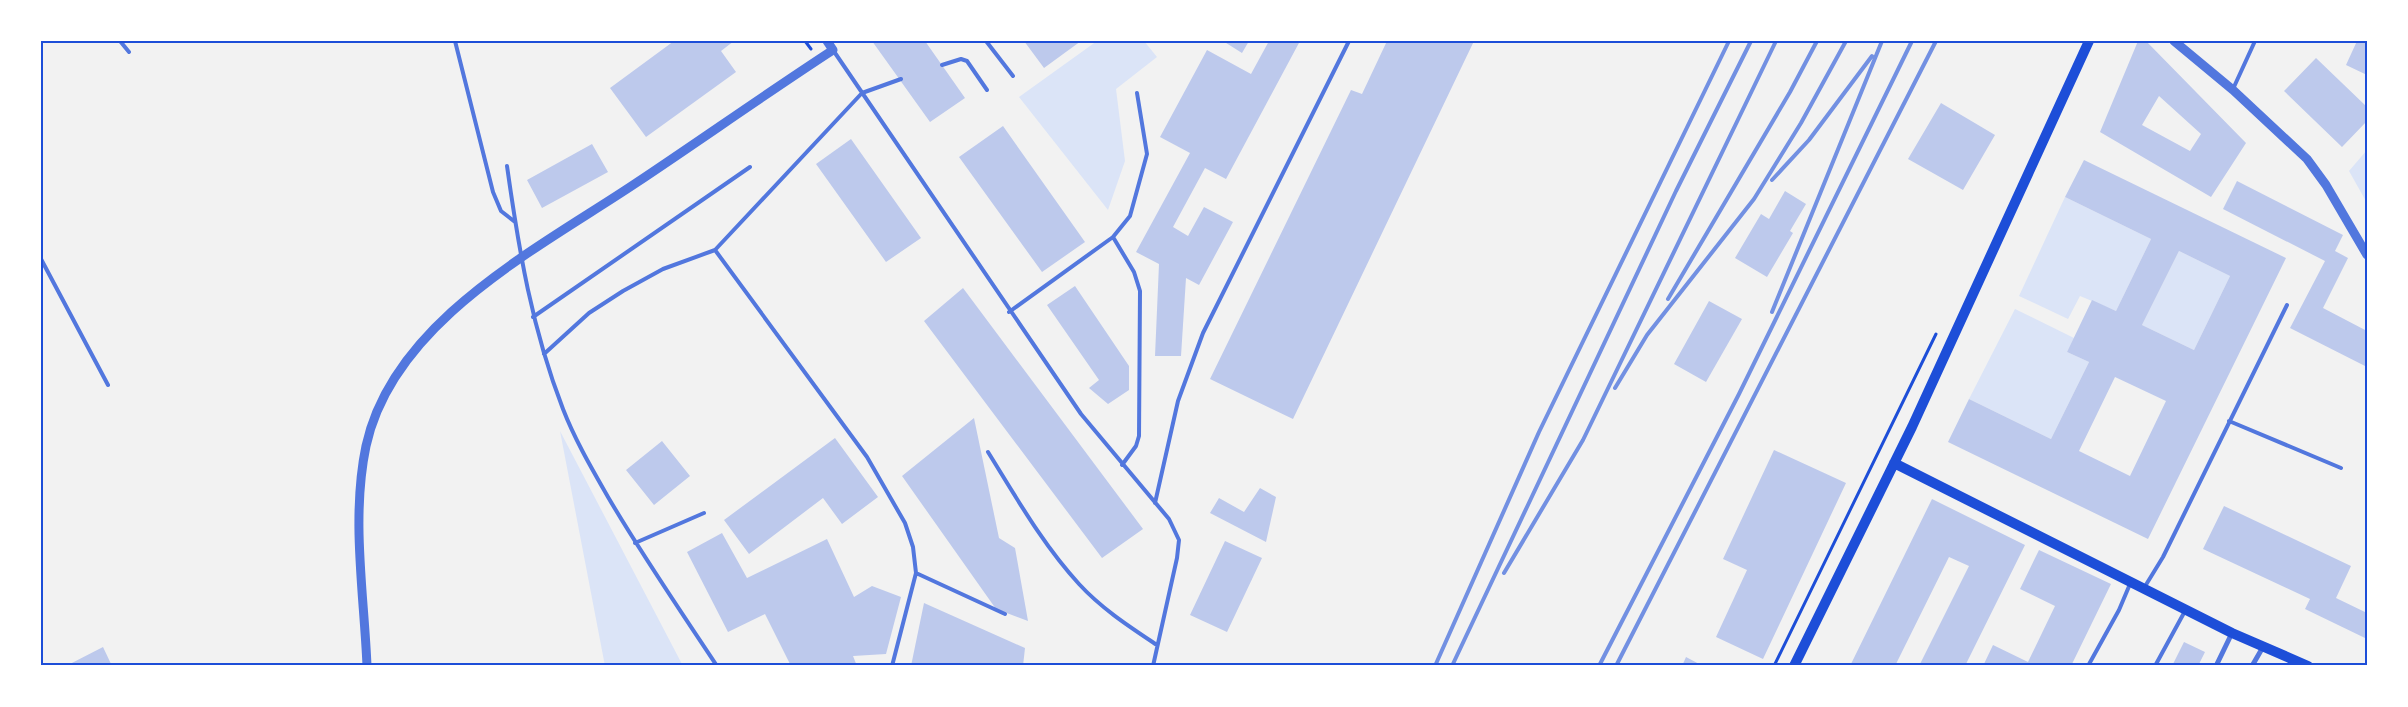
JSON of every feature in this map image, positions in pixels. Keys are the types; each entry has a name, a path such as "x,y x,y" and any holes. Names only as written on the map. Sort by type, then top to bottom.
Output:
{"main road":[{"path":"1794,666 1894,463 2089,41"},
{"path":"1894,463 2232,633 2308,666"}],"street":[{"path":"367,666 359,547 361,495 366,446 381,402 400,368 423,341 461,305 522,256 634,185 833,50 827,41"},
{"path":"2174,41 2233,90 2307,160 2326,185 2367,255"},
{"path":"2216,666 2232,633"},
{"path":"2252,666 2264,646"}],"lane":[{"path":"120,41 129,52"},
{"path":"455,41 493,192 500,211 515,222"},
{"path":"986,41 1013,76"},
{"path":"1155,503 1178,400 1203,333 1349,41"},
{"path":"2233,90 2255,41"},
{"path":"833,50 1009,312 1081,414 1169,519 1178,540 1153,666"},
{"path":"942,65 961,59 967,61 987,90"},
{"path":"544,354 589,313 622,291 663,269 715,250 862,93 901,79"},
{"path":"1009,312 1113,237 1130,216 1147,154 1137,93"},
{"path":"507,166 525,285 544,354 564,411 579,443 635,543 717,666"},
{"path":"533,318 750,167"},
{"path":"1113,237 1134,272 1140,291 1139,436 1136,446 1122,465"},
{"path":"715,250 867,457 905,523 913,547 916,573 892,666"},
{"path":"41,259 108,385"},
{"path":"2144,588 2163,558 2287,305"},
{"path":"2229,421 2341,468"},
{"path":"988,452 1039,532 1079,584 1112,615 1157,645"},
{"path":"635,543 704,513"},
{"path":"916,573 1005,614"},
{"path":"2088,666 2119,610 2131,582"},
{"path":"2155,666 2186,609"}],"path":[{"path":"1774,666 1940,325"}],"shaded area":[{"path":"1097,41 1144,41 1157,57 1116,89 1125,161 1108,210 1019,97"},
{"path":"2367,150 2367,203 2349,171"},
{"path":"2065,197 2151,239 2116,311 2080,296 2068,319 2019,296"},
{"path":"2179,251 2230,276 2194,350 2142,325"},
{"path":"2015,309 2074,338 2067,352 2089,362 2051,439 1969,399"},
{"path":"560,431 683,666 605,666"}],"building":[{"path":"674,41 734,41 721,51 736,72 646,137 610,88"},
{"path":"872,41 925,41 965,98 930,122"},
{"path":"1024,41 1081,41 1044,68"},
{"path":"1223,41 1249,41 1242,53"},
{"path":"1269,41 1300,41 1226,179 1205,168 1173,227 1188,236 1204,207 1233,222 1199,285 1186,278 1181,356 1155,356 1159,264 1136,252 1190,153 1160,137 1207,50 1251,74"},
{"path":"1387,41 1474,41 1293,419 1210,379 1351,90 1362,94"},
{"path":"2138,41 2146,41 2246,143 2211,197 2100,132","holes":["2159,96 2201,134 2190,151 2142,125"]},
{"path":"2357,41 2367,41 2367,75 2346,65"},
{"path":"2316,58 2367,107 2367,121 2342,147 2284,91"},
{"path":"1941,103 1995,135 1963,190 1908,159"},
{"path":"1003,126 1085,242 1042,272 959,157"},
{"path":"851,139 921,238 886,262 816,164"},
{"path":"592,144 608,172 542,208 527,180"},
{"path":"2084,160 2286,258 2148,539 1948,442 1969,399 2051,439 2089,362 2067,352 2092,300 2116,311 2151,239 2065,197","holes":["2179,251 2230,276 2194,350 2142,325","2115,377 2166,401 2130,476 2079,451"]},
{"path":"2237,181 2343,235 2335,251 2348,258 2323,308 2367,331 2367,367 2290,328 2325,261 2223,209"},
{"path":"1785,191 1806,204 1790,231 1793,233 1767,277 1735,258 1761,214 1769,219"},
{"path":"1075,286 1129,366 1129,390 1108,404 1089,388 1099,380 1047,305"},
{"path":"963,288 1143,529 1102,558 924,321"},
{"path":"1709,301 1742,319 1706,382 1674,364"},
{"path":"974,418 999,538 1015,548 1028,621 996,609 902,476"},
{"path":"835,438 878,497 842,524 823,498 749,554 724,520"},
{"path":"662,441 690,476 654,505 626,470"},
{"path":"1774,450 1846,483 1763,659 1716,637 1747,570 1723,559"},
{"path":"1260,488 1276,497 1266,542 1210,513 1219,498 1244,512"},
{"path":"1932,499 2025,545 1965,666 1919,666 1969,566 1949,557 1895,666 1850,666"},
{"path":"2224,506 2351,566 2336,598 2367,613 2365,638 2305,609 2310,599 2203,549"},
{"path":"722,533 747,578 827,539 854,597 872,586 901,597 886,654 853,656 857,666 791,666 765,614 728,632 687,552"},
{"path":"1225,541 1262,558 1227,632 1190,615"},
{"path":"2039,550 2111,584 2071,666 1983,666 1993,645 2028,662 2055,606 2020,589"},
{"path":"924,603 1025,648 1023,666 911,666"},
{"path":"2184,642 2205,652 2198,666 2172,666"},
{"path":"103,647 112,666 66,666"},
{"path":"1686,657 1703,666 1682,666"}],"railway":[{"path":"1435,666 1539,432 1729,41"},
{"path":"1452,666 1676,191 1751,41"},
{"path":"1504,573 1583,440 1776,41"},
{"path":"1668,299 1790,92 1817,41"},
{"path":"1615,388 1647,335 1754,199 1801,123 1846,41"},
{"path":"1772,312 1882,41"},
{"path":"1599,666 1739,394 1912,41"},
{"path":"1616,666 1936,41"},
{"path":"1772,180 1809,140 1872,56"}]}
